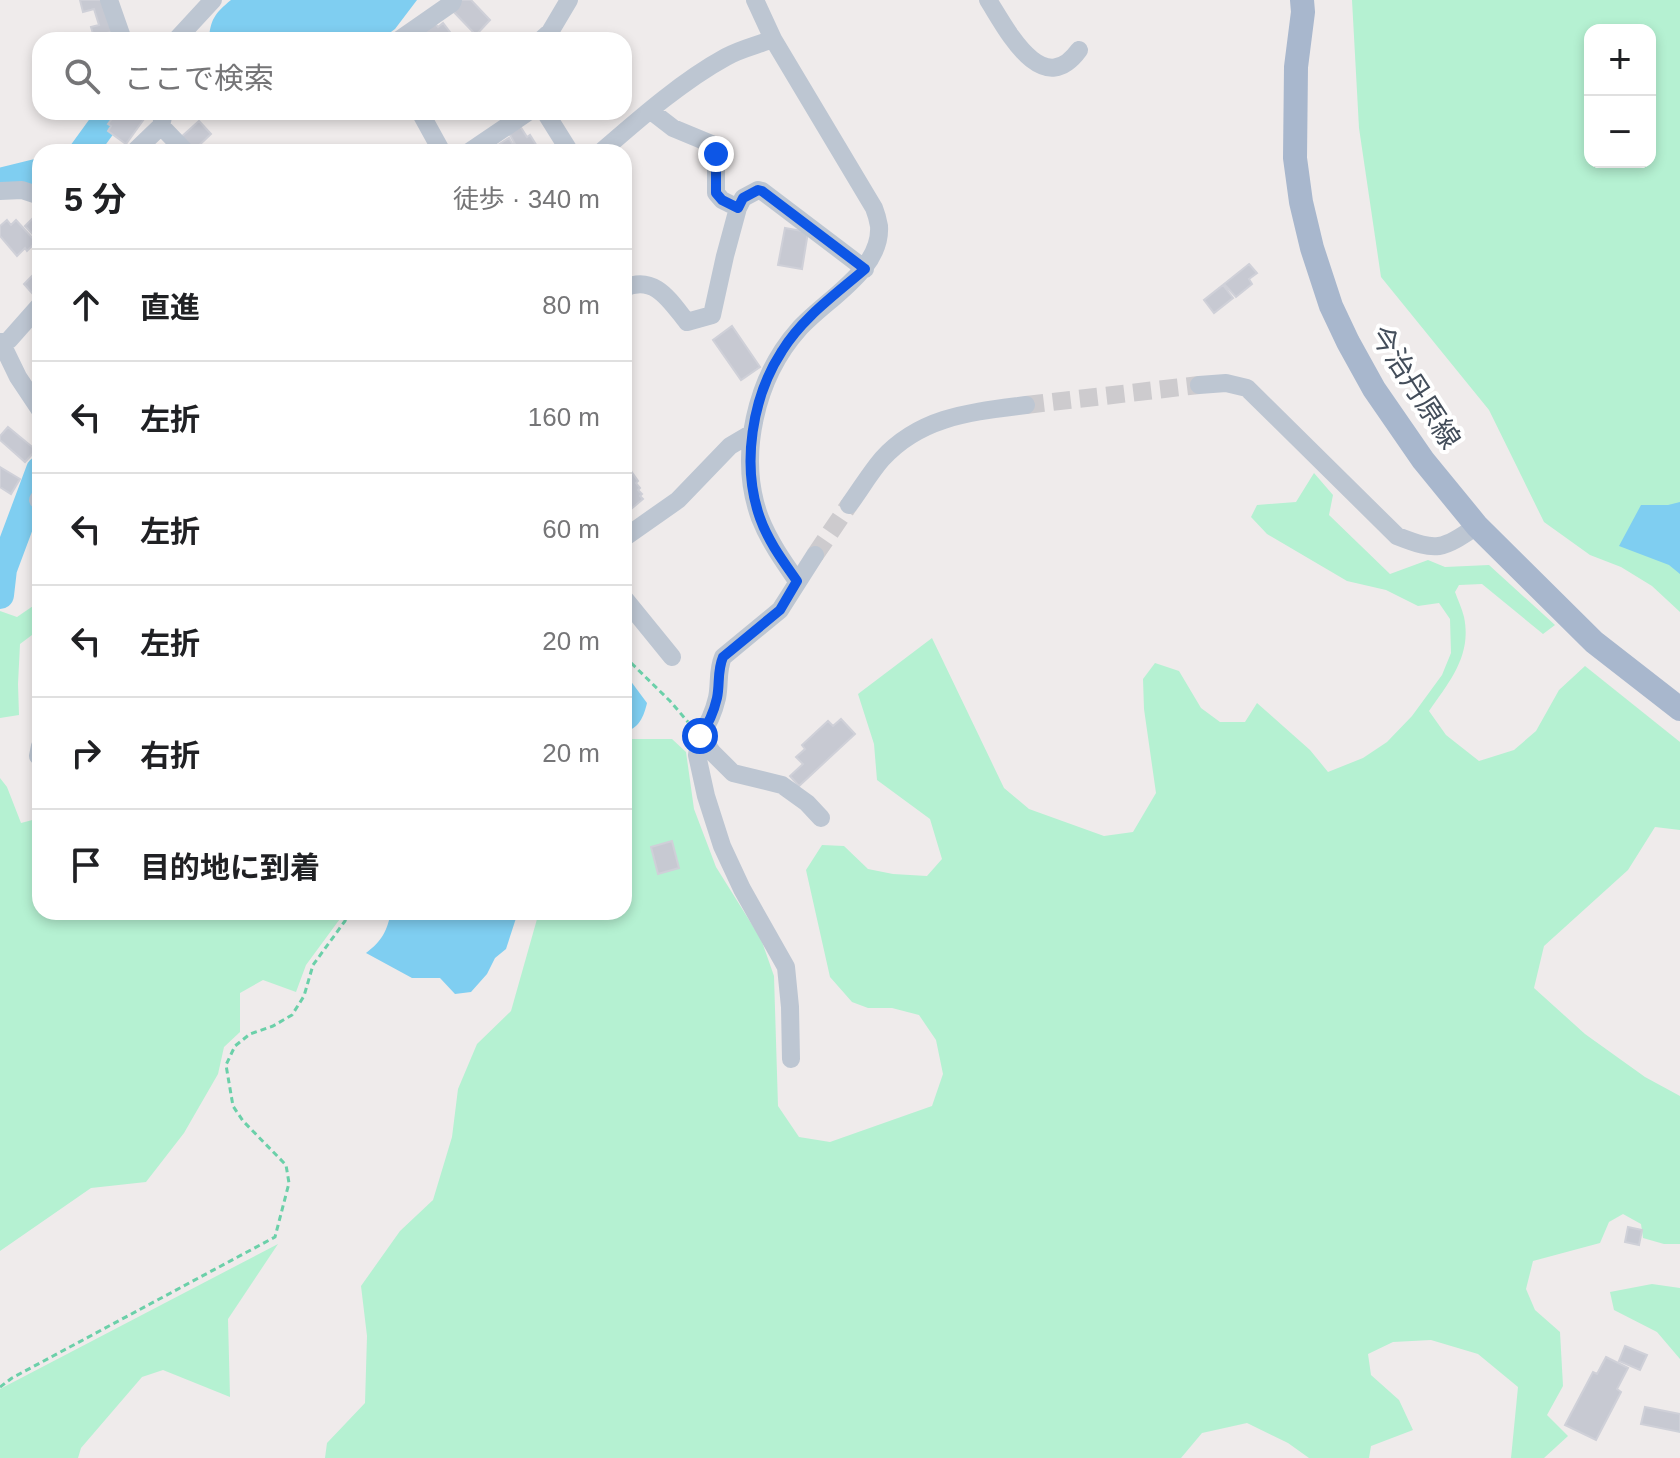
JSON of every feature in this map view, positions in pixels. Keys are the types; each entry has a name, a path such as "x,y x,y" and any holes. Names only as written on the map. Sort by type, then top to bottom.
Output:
{"main road":[{"name":"今治丹原線","path":"1302,0 1296,67 1295,158 1312,248 1331,306 1348,342 1374,389 1423,460 1477,526 1594,642 1680,709"}],"street":[{"path":"109,0 120,32"},
{"path":"183,32 213,0"},
{"path":"410,32 453,0"},
{"path":"550,32 569,0"},
{"path":"755,0 773,39 874,208 879,227 875,250 865,269 820,307 782,350 768,376 752,433 752,490 759,517 771,543 797,581"},
{"path":"988,0 1027,57 1040,66 1056,67 1070,61 1079,50"},
{"path":"611,144 691,79 728,55 773,39"},
{"path":"651,111 673,128 714,145 716,193 722,200 738,208"},
{"path":"141,144 161,120"},
{"path":"163,120 180,144"},
{"path":"424,120 438,144"},
{"path":"481,144 516,120"},
{"path":"550,120 565,144"},
{"path":"0,191 22,190 32,193"},
{"path":"632,284 652,286 664,294 687,322 712,315 738,208 743,198 758,190 865,269"},
{"path":"32,314 9,340 1,342 32,398"},
{"path":"1199,385 1226,383 1247,388 1397,536 1421,546 1443,547 1477,526"},
{"path":"849,505 884,457 925,426 948,417 1026,405"},
{"path":"632,532 678,500 730,446 752,433"},
{"path":"791,1059 786,967 742,889 722,846 697,755 700,736 707,727 717,699 719,668 723,657 780,610 815,555"},
{"path":"632,608 672,657"},
{"path":"700,736 733,773 782,785 807,803 821,818"}],"path":[{"path":"632,664 700,736"},
{"path":"0,1387 275,1237 289,1183 286,1165 243,1121 233,1106 226,1065 235,1046 250,1034 292,1015 304,996 313,965 345,920"}],"green space":[{"path":"1352,0 1680,0 1680,612 1652,586 1621,567 1590,555 1544,522 1489,410 1381,277 1359,128"},
{"path":"1314,473 1333,495 1329,515 1390,574 1428,560 1445,567 1489,565 1555,625 1543,634 1482,584 1459,585 1455,592 1464,617 1465,644 1457,667 1429,711 1446,735 1479,761 1514,750 1536,731 1559,690 1585,666 1680,742 1680,830 1655,827 1628,870 1544,946 1534,988 1585,1034 1645,1077 1680,1096 1680,1244 1664,1244 1643,1238 1641,1224 1623,1214 1609,1222 1600,1243 1533,1261 1526,1289 1535,1310 1560,1332 1563,1386 1547,1415 1568,1436 1544,1458 1511,1458 1518,1387 1478,1354 1431,1340 1393,1342 1368,1354 1371,1375 1399,1400 1413,1430 1371,1446 1369,1458 1309,1458 1288,1443 1247,1423 1202,1433 1181,1458 325,1458 327,1443 365,1403 367,1336 361,1286 400,1231 433,1200 452,1137 458,1089 477,1044 511,1011 537,920 632,920 632,739 672,739 686,752 694,809 716,867 761,939 774,976 778,1106 799,1137 830,1142 932,1106 943,1074 936,1040 919,1015 892,1008 868,1008 852,1002 830,977 806,870 822,845 844,846 868,869 893,874 927,876 942,859 930,819 877,780 874,744 858,694 932,638 1004,788 1029,809 1104,836 1133,832 1156,793 1144,709 1143,679 1155,663 1179,671 1201,708 1220,722 1245,722 1257,703 1310,750 1328,772 1363,758 1387,742 1412,716 1442,675 1451,653 1450,619 1439,603 1418,606 1386,590 1347,581 1267,534 1251,517 1257,505 1296,502"},
{"path":"32,607 32,635 20,644 19,715 0,718 0,611 17,617"},
{"path":"0,778 7,787 21,823 32,820 32,920 339,920 306,965 296,992 263,980 240,993 240,1032 224,1047 218,1074 184,1133 146,1182 91,1188 0,1251"},
{"path":"278,1244 228,1319 230,1397 163,1370 142,1377 81,1448 78,1458 0,1458 0,1389"},
{"path":"1652,1284 1680,1288 1680,1359 1657,1332 1614,1310 1610,1292"}],"water":[{"path":"231,0 417,0 391,32 210,32 214,17"},
{"path":"1680,502 1680,574 1669,565 1619,546 1641,505"},
{"path":"632,683 647,703 632,729"},
{"path":"389,920 515,920 506,949 495,958 487,974 471,992 455,994 440,978 412,978 366,953"}],"building":[{"path":"80,0 105,0 114,31 92,32 91,27 99,25 94,9 83,12"},
{"path":"459,0 471,0 490,20 479,32 473,32 450,8"},
{"path":"434,22 438,27 443,23 450,32 422,32"},
{"path":"111,120 143,120 126,144 108,131 111,126 108,124"},
{"path":"199,121 211,134 200,144 186,144 180,138"},
{"path":"520,126 536,144 515,144 509,133"},
{"path":"32,219 32,233 25,226"},
{"path":"7,220 11,225 16,220 32,238 32,246 17,256 0,236 0,226"},
{"path":"785,228 808,232 802,269 778,265"},
{"path":"1249,264 1257,273 1249,279 1252,284 1236,297 1224,284"},
{"path":"32,276 32,293 24,284"},
{"path":"1223,285 1233,298 1214,313 1204,300"},
{"path":"732,326 760,367 741,380 713,340"},
{"path":"8,427 32,447 32,454 25,462 0,440"},
{"path":"0,467 20,479 11,494 0,487"},
{"path":"632,472 638,481 636,483 643,499 632,508"},
{"path":"841,719 855,734 799,786 790,776 803,764 796,757 805,749 802,745 828,721 833,726"},
{"path":"672,841 679,868 658,874 651,847"},
{"path":"1628,1227 1642,1230 1639,1245 1625,1242"},
{"path":"1625,1346 1647,1355 1640,1370 1619,1361"},
{"path":"1606,1357 1628,1368 1617,1389 1621,1392 1596,1440 1565,1425 1593,1372 1597,1374"},
{"path":"1645,1407 1680,1414 1680,1432 1641,1424"}],"waterway":[{"path":"89,144 106,120"},
{"path":"0,182 32,174"},
{"path":"0,595 3,569 32,491"}],"tunnel":[{"path":"1026,405 1199,385"},
{"path":"815,555 849,505"}],"route":[{"path":"700,736 707,727 717,699 719,668 723,657 780,610 797,581 771,543 759,517 752,490 752,433 768,376 782,350 799,329 865,269 762,191 743,198 738,208 722,200 716,193 716,154"}]}
